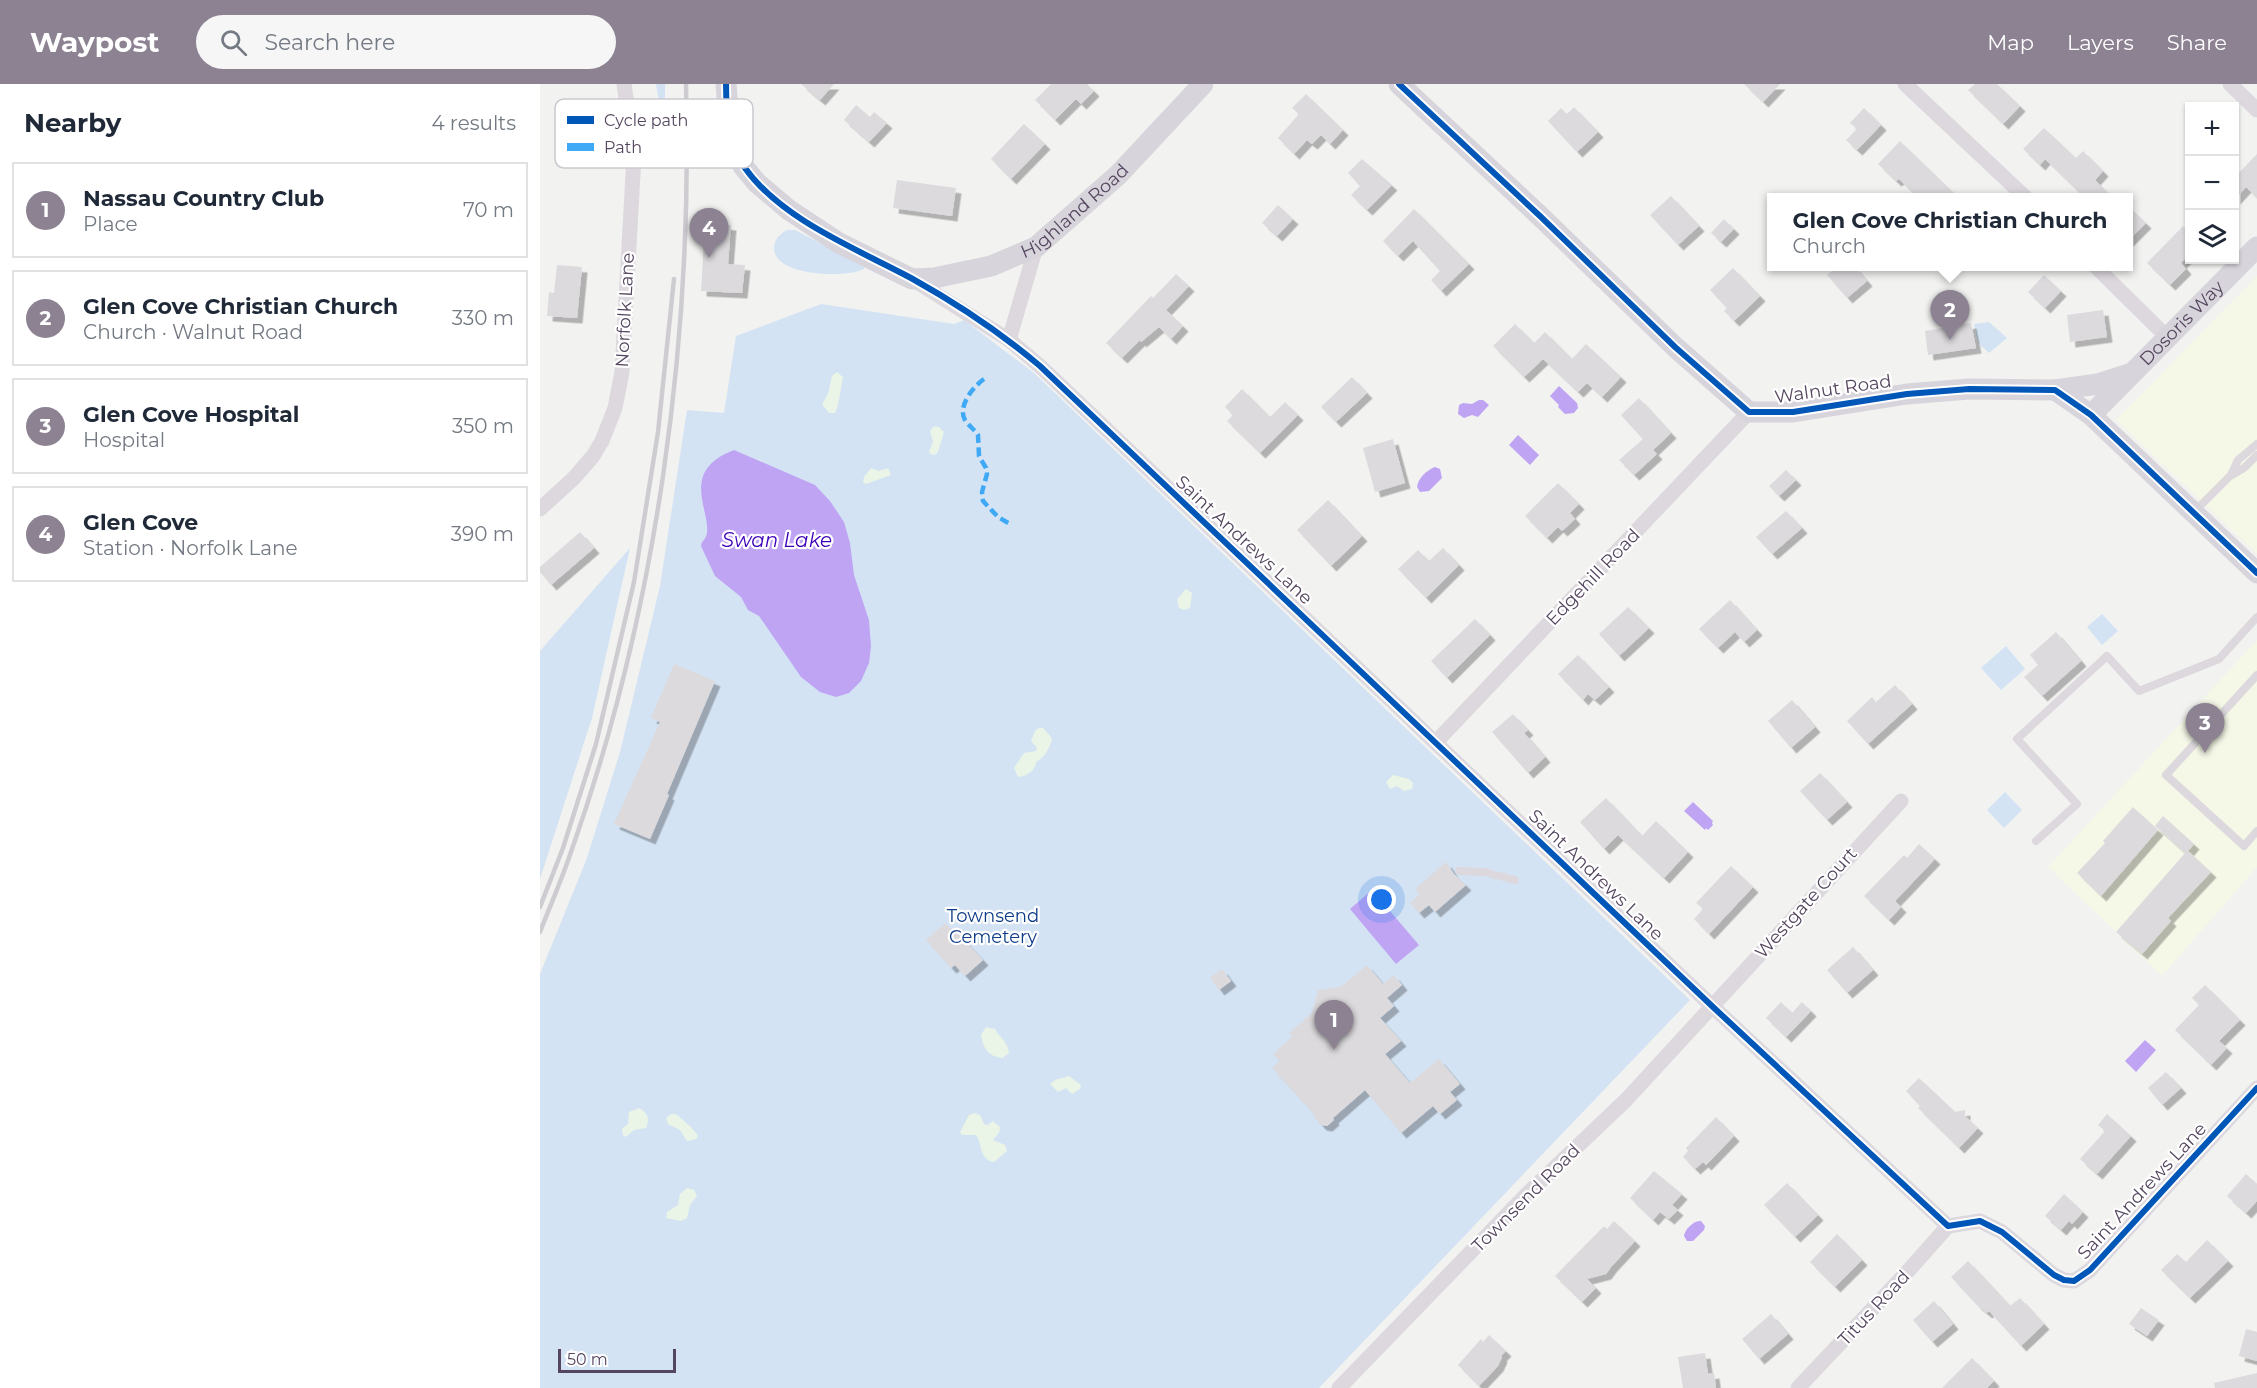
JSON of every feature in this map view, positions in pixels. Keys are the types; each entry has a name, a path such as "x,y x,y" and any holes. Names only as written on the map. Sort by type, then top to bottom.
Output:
{"street":[{"name":"Norfolk Lane","path":"624,84 626,99"},
{"path":"726,84 727,99"},
{"name":"Highland Road","path":"912,279 934,278 991,266 1036,247 1118,175 1203,84"},
{"path":"1399,84 1675,347 1749,412"},
{"path":"1905,84 2020,193"},
{"path":"2230,84 2257,110"},
{"name":"Norfolk Lane","path":"540,508 574,478 602,441 615,408 622,372 633,168"},
{"path":"745,168 757,183 789,210 839,243 912,279"},
{"path":"1009,340 1036,247"},
{"name":"Dosoris Way","path":"2091,415 2257,247"},
{"path":"2100,271 2167,337"},
{"name":"Saint Andrews Lane","path":"912,279 1009,340 1040,366 1713,1007 1948,1226 1980,1221 2002,1232 2054,1275 2064,1280 2074,1281 2090,1270 2257,1088"},
{"name":"Dosoris Way","path":"2055,390 2098,384 2132,373"},
{"name":"Walnut Road","path":"1749,412 1793,412 1907,394 1969,389 2055,390"},
{"path":"2055,390 2091,415 2257,573"},
{"name":"Edgehill Road","path":"1436,742 1749,412"},
{"name":"Westgate Court","path":"1713,1007 1806,902 1901,801"},
{"name":"Townsend Road","path":"1339,1388 1526,1195 1626,1100 1713,1007"},
{"name":"Titus Road","path":"1798,1388 1948,1226"}],"lane":[{"path":"2230,476 2238,460 2257,444"},
{"path":"2193,512 2230,476 2244,468 2257,455"},
{"path":"2036,842 2077,804 2017,739 2107,656 2139,691 2219,659 2257,617"},
{"path":"2257,675 2166,775 2244,846 2257,831"},
{"path":"1459,871 1484,872 1515,880"}],"shaded area":[{"path":"2257,276 2257,554 2116,420"},
{"path":"2257,640 2257,867 2162,976 2048,867"}],"green space":[{"path":"656,84 665,84 665,99 659,99"},
{"path":"787,230 795,230 864,266 864,269 843,274 829,274 799,270 787,265 778,258 774,249 778,237"},
{"name":"Townsend Cemetery","path":"821,304 954,324 964,320 1034,373 1690,1000 1319,1388 540,1388 540,974 587,858 620,752 660,586 687,410 724,413 736,336"},
{"path":"1989,322 2007,338 1989,353 1978,343 1974,324"},
{"path":"630,548 592,718 540,879 540,651"},
{"path":"2102,614 2118,631 2102,645 2087,627"},
{"path":"2006,646 2025,669 2001,690 1981,668"},
{"path":"2005,792 2022,810 2004,828 1987,810"}],"sand":[{"path":"837,372 843,377 839,401 835,413 829,413 822,404 828,394 832,376"},
{"path":"934,426 944,432 935,455 930,454 929,451 933,442 930,431"},
{"path":"871,468 879,471 888,468 891,475 866,484 863,482 864,477"},
{"path":"1186,589 1192,593 1190,608 1184,610 1179,608 1177,599"},
{"path":"1043,728 1052,738 1050,745 1032,770 1018,777 1014,768 1024,753 1036,751 1037,748 1031,741 1035,731"},
{"path":"1393,775 1409,779 1413,783 1412,789 1404,791 1397,786 1390,789 1386,782"},
{"path":"986,1027 995,1029 1007,1046 1009,1053 1003,1058 990,1054 985,1048 981,1035"},
{"path":"1069,1076 1081,1085 1080,1089 1072,1094 1066,1088 1058,1092 1050,1084 1055,1080"},
{"path":"639,1108 647,1116 646,1128 634,1130 626,1137 622,1129 628,1124 629,1112"},
{"path":"974,1113 980,1115 984,1124 987,1125 993,1121 1000,1127 999,1133 993,1140 1005,1145 1007,1151 994,1162 989,1161 984,1155 976,1135 962,1135 960,1132 969,1115"},
{"path":"671,1114 676,1114 692,1128 698,1136 696,1139 687,1141 680,1130 668,1124 666,1118"},
{"path":"687,1188 694,1190 697,1196 690,1205 687,1218 681,1221 666,1218 667,1212 678,1205 680,1194"}],"water":[{"path":"1559,386 1577,403 1578,408 1574,413 1565,414 1550,396"},
{"path":"1479,400 1489,405 1478,417 1472,415 1464,418 1458,414 1459,405 1472,404"},
{"path":"1518,435 1539,455 1530,465 1509,445"},
{"name":"Swan Lake","path":"734,450 815,485 830,501 844,522 850,543 854,575 869,620 871,646 869,663 861,681 849,693 836,697 820,692 801,677 759,616 748,610 741,597 715,576 701,546 707,534 707,523 701,485 705,472 715,460"},
{"path":"1435,467 1440,469 1442,478 1429,491 1420,492 1417,487 1419,480"},
{"path":"1693,802 1713,821 1713,825 1708,830 1706,828 1705,830 1684,811"},
{"path":"1372,890 1419,945 1396,964 1350,909"},
{"path":"2145,1040 2156,1050 2136,1072 2125,1061"},
{"path":"1701,1221 1705,1226 1704,1230 1693,1241 1687,1241 1684,1236 1688,1228 1695,1222"}],"building":[{"path":"801,84 834,84 820,100"},
{"path":"1051,84 1087,84 1094,91 1081,104 1076,99 1055,120 1035,100"},
{"path":"1744,84 1780,84 1763,102"},
{"path":"1975,84 1997,84 2020,106 2003,124 1968,90"},
{"path":"1306,94 1343,130 1330,144 1321,135 1312,144 1307,140 1294,154 1278,138 1299,114 1292,108"},
{"path":"856,105 870,117 874,112 887,123 869,142 844,120"},
{"path":"1574,107 1598,132 1577,152 1548,121 1561,108 1567,114"},
{"path":"1864,108 1881,125 1857,150 1846,140 1857,129 1850,123"},
{"path":"1024,124 1045,144 1011,179 991,159"},
{"path":"2044,128 2076,158 2083,151 2103,171 2095,180 2108,193 2080,193 2045,159 2040,165 2023,149"},
{"path":"1900,141 1954,193 1913,193 1899,179 1896,181 1878,164"},
{"path":"2257,154 2257,198 2246,187 2239,195 2239,173"},
{"path":"1362,159 1392,185 1367,210 1351,195 1360,186 1348,173"},
{"path":"897,180 956,188 952,216 893,208"},
{"path":"1671,196 1699,226 1678,245 1650,215"},
{"path":"1278,205 1293,219 1277,236 1262,223"},
{"path":"1414,209 1469,264 1441,291 1431,280 1440,271 1413,241 1398,256 1383,241"},
{"path":"2133,211 2146,223 2133,236"},
{"path":"1724,219 1734,229 1721,242 1711,233"},
{"path":"705,223 731,225 728,264 745,265 742,293 701,291"},
{"path":"2183,226 2185,228 2185,259 2181,263 2186,269 2170,285 2147,263"},
{"path":"557,265 582,267 577,318 547,316 549,292 554,293"},
{"path":"1733,268 1760,296 1734,321 1724,311 1727,308 1710,290"},
{"path":"1832,271 1858,271 1867,281 1847,298 1827,275"},
{"path":"1176,274 1189,286 1166,310 1183,326 1171,339 1159,327 1141,342 1140,340 1122,358 1106,343 1151,296 1153,298"},
{"path":"2044,275 2061,291 2045,308 2028,292"},
{"path":"2103,310 2107,337 2070,342 2067,315"},
{"path":"1971,323 1976,348 1928,355 1925,331"},
{"path":"1515,324 1534,343 1545,332 1572,359 1586,344 1621,377 1602,397 1587,383 1578,392 1543,359 1524,377 1493,346"},
{"path":"1352,377 1367,393 1336,422 1321,407"},
{"path":"1242,389 1270,417 1285,402 1298,415 1260,453 1227,421 1233,415 1225,407"},
{"path":"1639,398 1671,433 1653,450 1657,454 1634,475 1619,460 1643,439 1621,415"},
{"path":"1393,439 1405,483 1375,492 1363,448"},
{"path":"1786,470 1796,480 1779,496 1769,486"},
{"path":"1558,483 1579,504 1570,513 1575,519 1562,531 1558,527 1547,538 1525,516"},
{"path":"1328,500 1362,536 1331,566 1297,530"},
{"path":"1786,511 1802,528 1772,554 1756,537"},
{"path":"580,532 594,548 551,585 540,572 540,567"},
{"path":"1443,548 1459,565 1426,598 1398,569 1418,550 1429,561"},
{"path":"1730,600 1757,630 1744,642 1735,632 1718,648 1699,629"},
{"path":"1628,607 1649,628 1619,656 1599,634"},
{"path":"1475,619 1490,635 1447,678 1431,661"},
{"path":"2056,632 2081,661 2042,696 2024,677 2038,665 2030,655"},
{"path":"1578,655 1609,687 1595,700 1588,694 1583,700 1558,674"},
{"path":"674,664 715,681 650,839 614,824 660,722 651,718"},
{"path":"1895,685 1912,704 1868,744 1847,721 1872,697 1876,702"},
{"path":"1792,700 1815,727 1791,748 1768,721"},
{"path":"1513,714 1528,730 1524,733 1545,757 1528,773 1492,732"},
{"path":"1820,773 1847,802 1827,820 1800,791"},
{"path":"1606,798 1642,836 1656,821 1688,852 1664,878 1618,835 1604,849 1580,822"},
{"path":"2133,807 2158,830 2101,896 2077,873 2105,843 2103,841"},
{"path":"2163,816 2194,844 2188,851 2211,872 2168,918 2171,921 2142,954 2116,932 2185,853 2155,826"},
{"path":"1919,844 1935,859 1895,901 1901,907 1889,920 1864,896 1904,855 1907,858"},
{"path":"1446,862 1454,874 1466,885 1435,912 1429,905 1419,913 1410,903 1420,894 1415,889"},
{"path":"1731,866 1753,887 1709,934 1694,919 1703,909 1696,903"},
{"path":"945,923 954,932 955,930 983,960 965,976 955,965 951,968 926,940"},
{"path":"1853,947 1873,970 1847,993 1827,970"},
{"path":"1367,965 1383,984 1394,975 1402,985 1387,998 1394,1006 1380,1018 1401,1041 1385,1054 1410,1083 1439,1059 1460,1084 1450,1092 1457,1100 1440,1114 1433,1106 1401,1133 1365,1090 1327,1126 1321,1125 1313,1116 1314,1114 1272,1068 1280,1061 1273,1054 1292,1037 1289,1033 1312,1013 1318,990 1341,987"},
{"path":"1222,969 1231,981 1219,990 1210,978"},
{"path":"2205,985 2240,1020 2219,1041 2227,1048 2211,1065 2175,1030 2199,1005 2192,998"},
{"path":"1781,1002 1792,1013 1802,1002 1811,1011 1786,1037 1766,1018"},
{"path":"2166,1072 2181,1088 2162,1105 2148,1088"},
{"path":"1919,1078 1955,1112 1965,1110 1965,1116 1978,1128 1959,1148 1918,1108 1920,1106 1906,1091"},
{"path":"2107,1114 2131,1136 2097,1174 2080,1159 2105,1131 2098,1125"},
{"path":"1716,1117 1734,1136 1706,1165 1703,1162 1695,1169 1683,1157 1688,1151 1686,1148"},
{"path":"1654,1171 1682,1194 1672,1205 1678,1210 1669,1219 1660,1212 1653,1220 1630,1198"},
{"path":"2246,1174 2257,1184 2257,1201 2246,1213 2227,1196"},
{"path":"1787,1183 1818,1215 1795,1237 1764,1205"},
{"path":"2064,1194 2083,1212 2072,1224 2069,1221 2061,1230 2045,1216"},
{"path":"1614,1221 1635,1241 1606,1274 1587,1279 1596,1288 1582,1302 1555,1276 1604,1226 1607,1229"},
{"path":"1837,1234 1862,1260 1835,1287 1810,1262"},
{"path":"2207,1240 2228,1261 2190,1298 2161,1270 2177,1254 2186,1262"},
{"path":"1968,1261 2010,1306 2020,1298 2044,1324 2021,1346 1989,1311 1987,1313 1977,1305 1951,1277"},
{"path":"1934,1301 1953,1324 1932,1342 1913,1320"},
{"path":"2141,1308 2159,1320 2147,1336 2129,1324"},
{"path":"1771,1314 1788,1334 1759,1359 1742,1339"},
{"path":"2246,1329 2257,1332 2257,1361 2239,1356"},
{"path":"1489,1335 1506,1351 1501,1356 1498,1366 1479,1386 1458,1365 1481,1339 1483,1342"},
{"path":"1705,1353 1708,1374 1714,1373 1716,1388 1683,1388 1678,1357"},
{"path":"1972,1358 1994,1381 1987,1388 1942,1388"},
{"path":"2257,1373 2257,1388 2215,1388 2214,1383"}],"railway":[{"path":"686,84 686,99"},
{"path":"540,932 567,862 601,760 626,666 647,570 663,473 675,376 683,278 687,168"},
{"path":"540,907 563,848 596,744 634,582 658,432 674,279"}],"marked path":[{"path":"984,379 968,397 963,415 978,435 979,456 986,468 987,474 982,492 983,501 998,517 1010,524"}],"cycle path":[{"path":"726,84 727,99"},
{"path":"1399,84 1675,347 1749,412 1793,412 1907,394 1969,389 2055,390 2091,415 2257,573"},
{"path":"745,168 779,203 800,218 961,308 1040,366 1713,1007 1948,1226 1980,1221 2002,1232 2054,1275 2064,1280 2074,1281 2090,1270 2257,1088"}],"place":[{"name":"Glen Cove","path":"709,258"},
{"name":"Glen Cove Christian Church","path":"1950,340"},
{"name":"Glen Cove Hospital","path":"2205,753"},
{"name":"Nassau Country Club","path":"1334,1050"}]}
